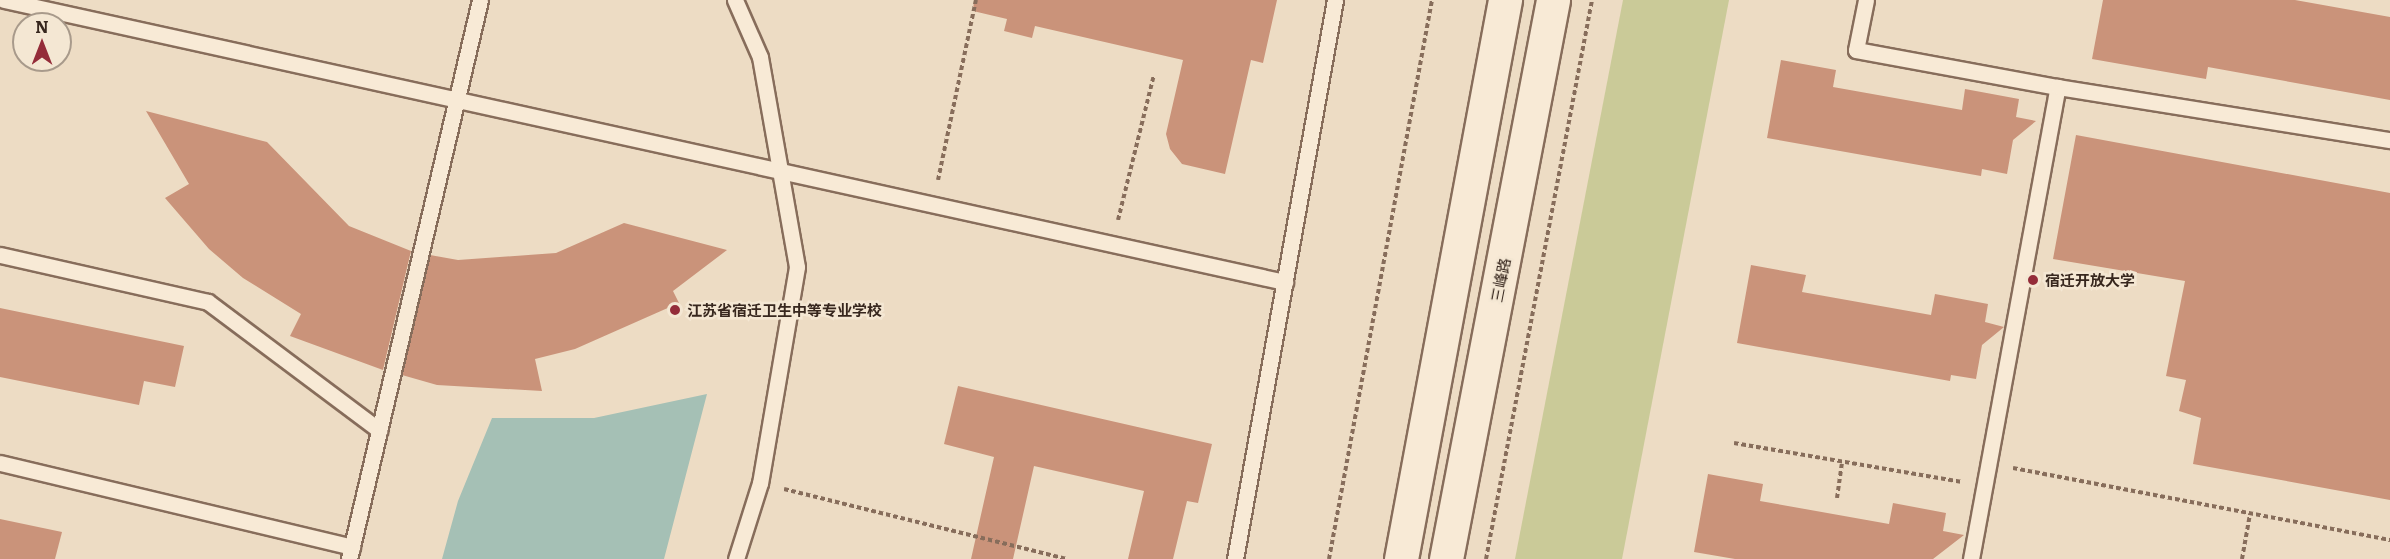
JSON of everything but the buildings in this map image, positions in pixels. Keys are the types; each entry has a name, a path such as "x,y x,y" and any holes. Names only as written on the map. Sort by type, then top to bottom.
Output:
{"main road":[{"path":"1401,559 1505,0"},
{"name":"三峰路","path":"1446,559 1553,0"}],"lane":[{"path":"4,0 1285,282"},
{"path":"0,463 350,553 480,0"},
{"path":"735,0 760,57 797,267 760,483 736,559"},
{"path":"1235,559 1335,0"},
{"path":"1866,0 1856,50 2058,87 2390,140"},
{"path":"1971,559 2058,87"},
{"path":"0,255 208,302 379,430"}],"path":[{"path":"933,205 976,0"},
{"path":"1329,559 1432,0"},
{"path":"1486,559 1592,0"},
{"path":"1112,244 1154,75"},
{"path":"1734,443 1985,486"},
{"path":"1837,498 1842,462"},
{"path":"1989,464 2390,540"},
{"path":"760,483 1066,559"},
{"path":"2242,559 2250,514"}],"green space":[{"path":"1623,0 1729,0 1622,559 1515,559"}],"shaded area":[{"path":"707,394 664,559 442,559 458,501 492,418 594,418"}],"place":[{"name":"宿迁开放大学","path":"2033,280"},
{"name":"江苏省宿迁卫生中等专业学校","path":"675,310"}]}
